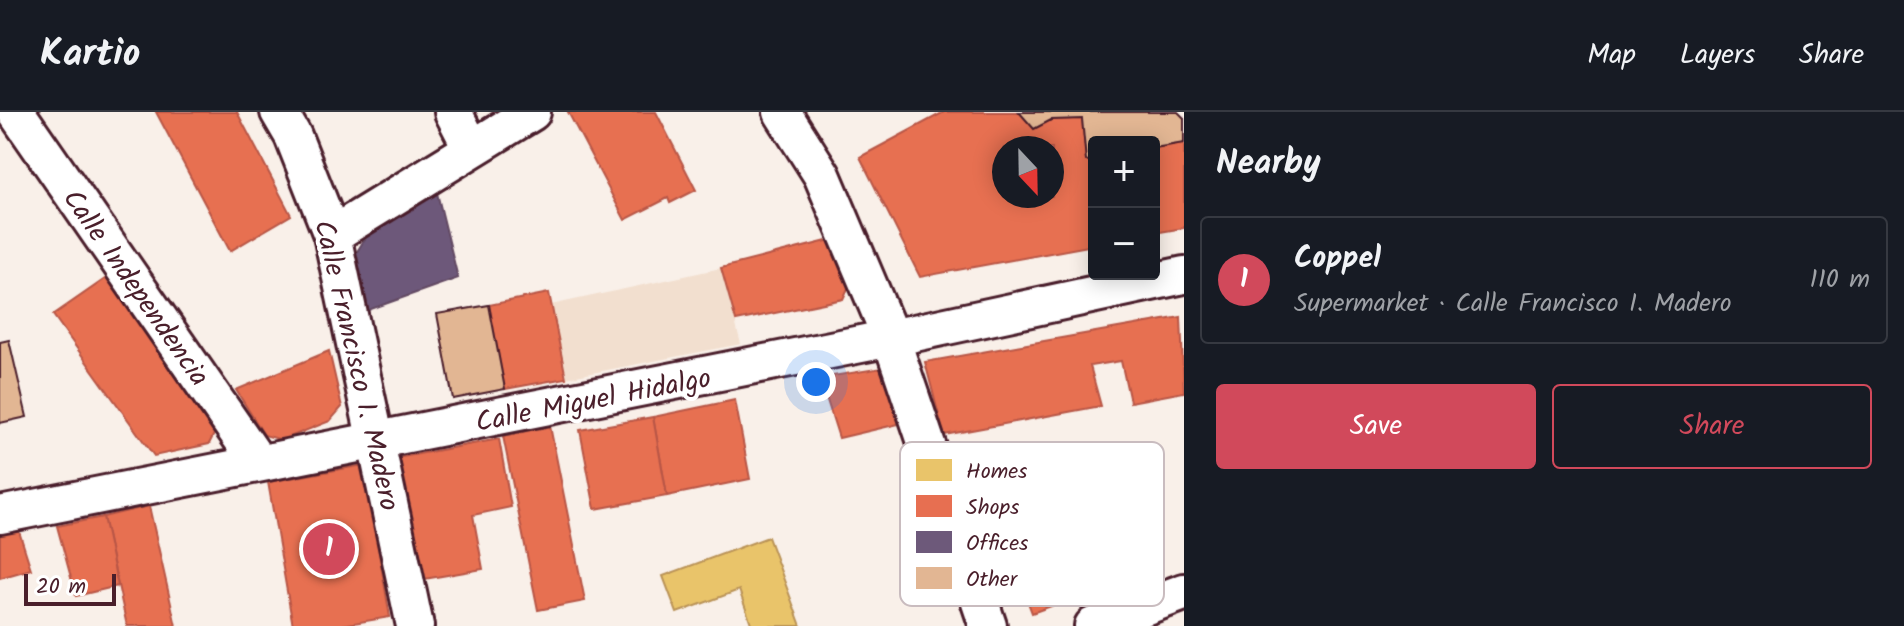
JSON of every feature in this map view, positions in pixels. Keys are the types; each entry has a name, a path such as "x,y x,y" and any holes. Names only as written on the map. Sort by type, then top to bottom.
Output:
{"street":[{"name":"Calle Independencia","path":"16,112 258,462"},
{"name":"Calle Francisco I. Madero","path":"279,112 293,136 332,235 415,626"},
{"path":"453,112 471,147"},
{"path":"332,235 532,112"},
{"path":"782,112 822,175 891,338 926,442"},
{"name":"Calle Miguel Hidalgo","path":"0,515 891,338 1184,275"},
{"path":"1164,599 1184,592"},
{"path":"981,606 988,626"},
{"path":"1093,626 1147,606"}],"shaded area":[{"path":"721,268 741,344 566,378 551,305"}],"building: Homes":[{"path":"768,537 801,626 752,626 739,590 677,613 663,576"}],"building: Shops":[{"path":"156,112 237,112 291,215 230,251"},
{"path":"568,112 656,112 696,190 670,203 668,198 625,220"},
{"path":"944,112 1019,112 1034,129 1051,120 1082,119 1088,161 1088,246 920,277 860,157"},
{"path":"1184,143 1184,228 1160,232 1160,208 1160,147"},
{"path":"831,240 851,282 843,299 736,321 721,268"},
{"path":"108,277 214,434 209,444 154,456 53,315"},
{"path":"549,293 566,378 505,389 489,305"},
{"path":"1181,317 1184,392 1130,402 1121,361 1090,366 1101,406 944,435 925,362"},
{"path":"329,351 342,407 330,421 282,440 264,435 236,390"},
{"path":"888,367 907,422 839,438 820,378"},
{"path":"735,400 750,479 667,496 653,417"},
{"path":"653,417 667,496 595,509 580,430"},
{"path":"550,426 585,601 538,610 503,436"},
{"path":"499,439 511,507 473,515 483,569 418,580 397,458"},
{"path":"364,465 390,617 336,626 293,626 268,482"},
{"path":"149,506 176,626 127,626 103,517"},
{"path":"103,517 118,586 76,596 57,526"},
{"path":"17,525 31,569 0,578 0,530"},
{"path":"1029,606 1052,606 1032,613"}],"building: Offices":[{"path":"437,193 458,278 360,313 352,260 372,227"}],"building: Other":[{"path":"1019,112 1178,112 1184,118 1184,143 1160,147 1160,136 1088,136 1086,161 1082,119 1051,120 1034,129"},
{"path":"489,305 505,389 453,399 437,314"},
{"path":"9,340 27,417 0,423 0,342"}],"place":[{"name":"Coppel","path":"329,549"}]}
